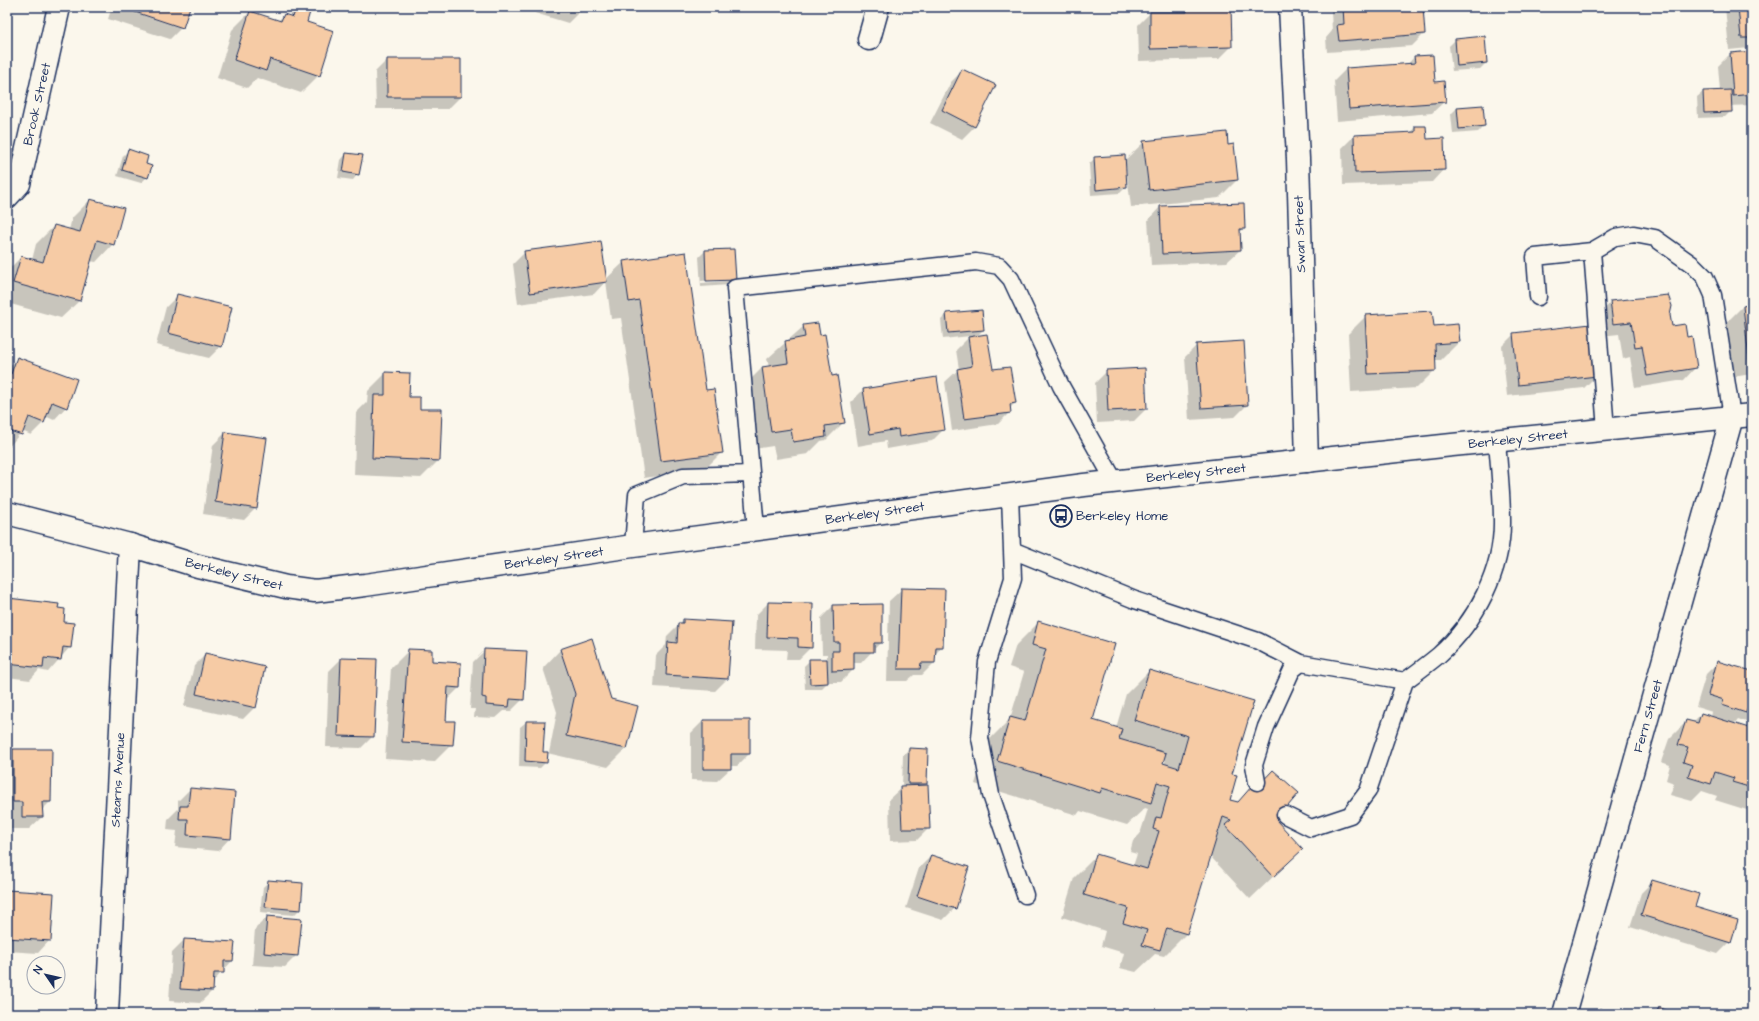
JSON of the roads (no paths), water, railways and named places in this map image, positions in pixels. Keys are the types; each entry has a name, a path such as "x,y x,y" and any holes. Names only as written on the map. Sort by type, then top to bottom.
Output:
{"street":[{"name":"Brook Street","path":"7,197 19,184 59,7"},
{"path":"869,39 878,7"},
{"name":"Swan Street","path":"1290,7 1298,159 1307,461"},
{"name":"Berkeley Street","path":"7,514 130,545 198,566 286,587 314,590 373,584 756,529 1115,482 1742,416"},
{"name":"Fern Street","path":"1564,1014 1742,416"},
{"name":"Stearns Avenue","path":"106,1014 130,545"}],"lane":[{"path":"1538,297 1534,257 1592,251 1616,237 1634,234 1656,238 1686,260 1705,277 1713,295 1742,416"},
{"path":"1592,251 1606,430"},
{"path":"756,529 735,288 976,262 999,266 1011,278 1061,386 1115,482"},
{"path":"1285,815 1312,828 1350,815 1368,791 1405,681 1439,654 1469,621 1486,591 1498,557 1502,521 1497,441"},
{"path":"633,546 637,495 683,476 751,474"},
{"path":"1010,495 1013,578 987,662 980,738 992,795 1026,896"},
{"path":"1012,550 1135,600 1258,640 1301,663 1405,681"},
{"path":"1256,782 1254,765 1266,727 1292,670 1301,663"}],"place":[{"name":"Berkeley Home","path":"1061,516"}]}
